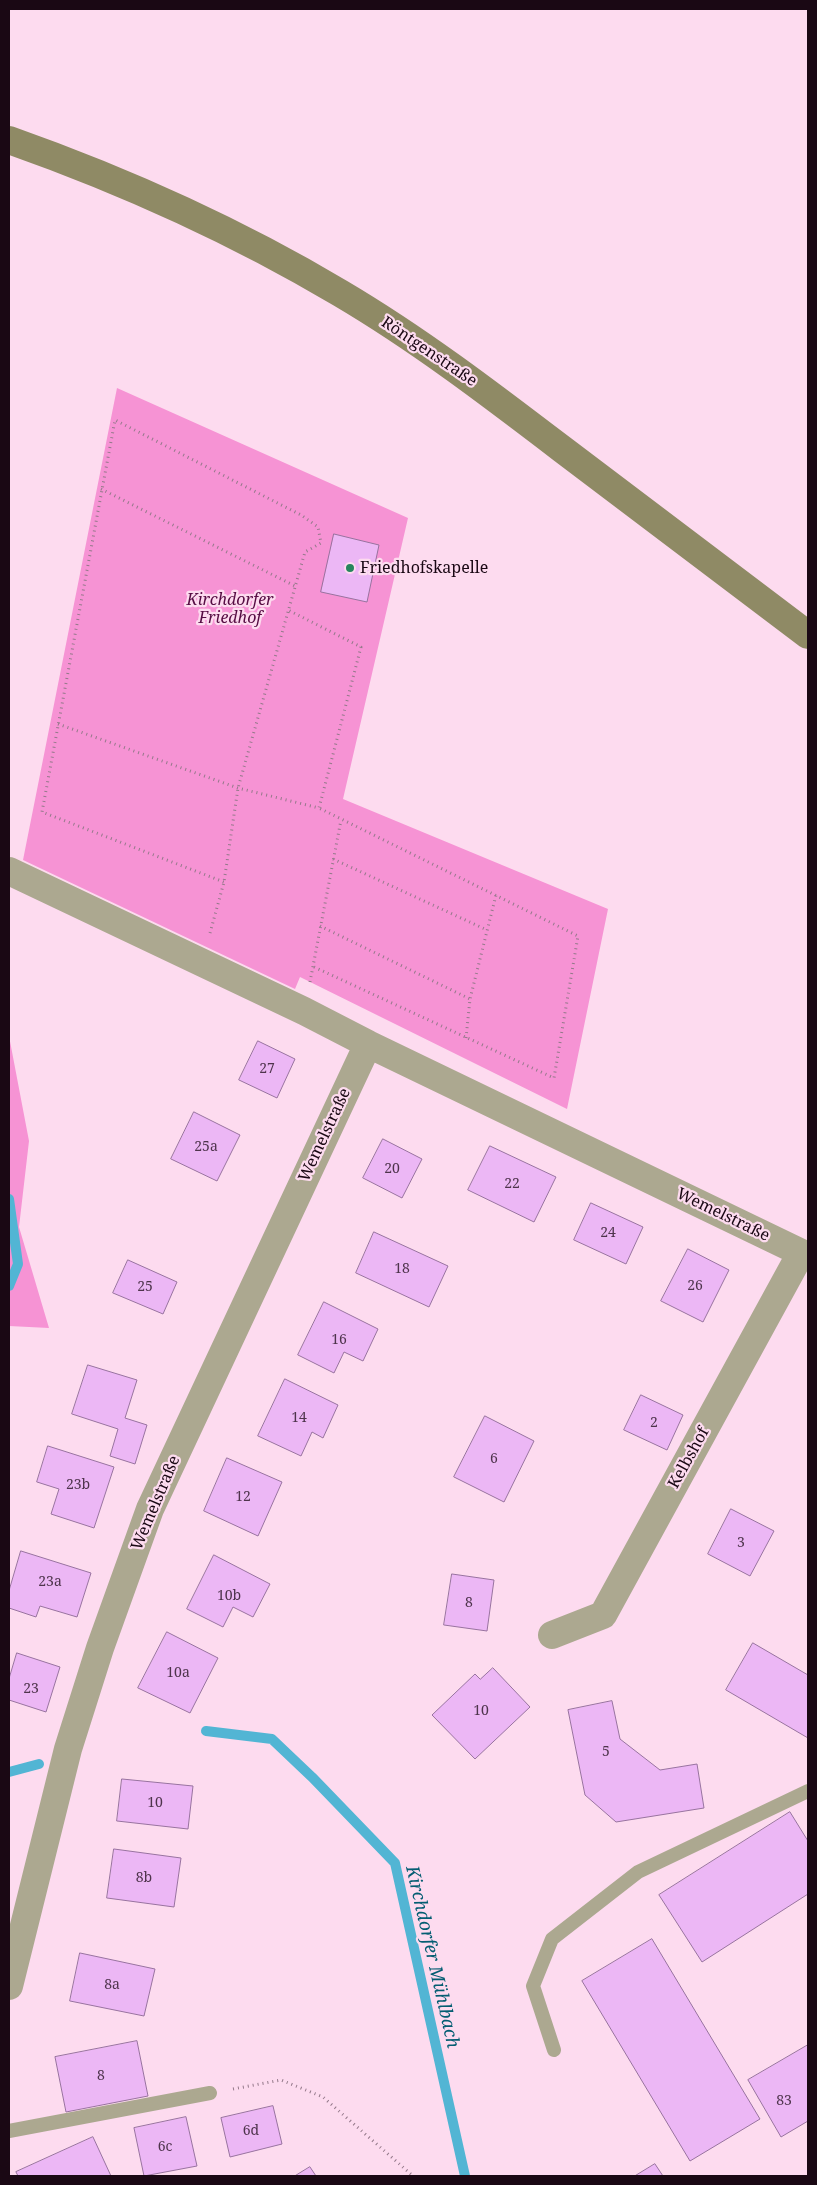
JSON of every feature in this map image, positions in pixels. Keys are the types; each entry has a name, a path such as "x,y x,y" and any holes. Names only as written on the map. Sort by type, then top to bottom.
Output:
{"main road":[{"name":"Röntgenstraße","path":"9,140 87,168 174,205 260,247 343,294 482,388 808,635"}],"street":[{"name":"Wemelstraße","path":"9,871 304,1011 368,1044 804,1255"},
{"name":"Wemelstraße","path":"9,1986 68,1749 100,1648 150,1509 368,1044"},
{"name":"Kelbshof","path":"552,1635 603,1616 804,1255"}],"lane":[{"path":"554,2050 533,1986 552,1939 638,1872 808,1791"},
{"path":"9,2131 210,2094"}],"path":[{"path":"201,962 224,882 238,788 288,610 305,552 321,544 318,527 301,514 115,420 42,812 224,882"},
{"path":"101,489 295,586"},
{"path":"288,610 361,647 320,808"},
{"path":"58,724 238,788 320,808 578,936 554,1078 314,967"},
{"path":"304,1011 341,820"},
{"path":"333,859 487,930"},
{"path":"466,1038 470,999 496,895"},
{"path":"320,926 470,999"},
{"path":"210,2094 281,2080 323,2097 413,2176"}],"green space":[{"name":"Kirchdorfer Friedhof","path":"117,388 408,518 343,799 608,909 567,1109 300,977 295,989 23,860"},
{"path":"9,1036 29,1141 19,1227 49,1328 9,1326"}],"building":[{"name":"Friedhofskapelle","path":"334,534 379,545 367,602 321,592"},
{"path":"258,1041 295,1059 277,1098 239,1080"},
{"path":"194,1112 240,1135 217,1181 171,1159"},
{"path":"383,1139 422,1159 402,1198 363,1178"},
{"path":"490,1146 556,1177 534,1222 468,1190"},
{"path":"591,1203 643,1227 626,1264 574,1240"},
{"path":"374,1232 448,1266 429,1307 356,1273"},
{"path":"688,1249 729,1270 703,1322 661,1301"},
{"path":"128,1260 177,1282 163,1314 113,1293"},
{"path":"324,1302 378,1329 363,1361 344,1352 334,1373 298,1355"},
{"path":"88,1365 137,1380 125,1418 147,1425 135,1464 110,1456 118,1429 72,1414"},
{"path":"285,1379 338,1405 323,1438 312,1432 301,1456 258,1436"},
{"path":"641,1395 683,1415 667,1450 624,1430"},
{"path":"485,1416 534,1441 504,1502 454,1477"},
{"path":"48,1446 114,1467 94,1528 51,1514 59,1489 37,1482"},
{"path":"227,1458 282,1482 258,1536 204,1511"},
{"path":"731,1509 774,1531 750,1576 708,1554"},
{"path":"21,1551 91,1573 77,1617 40,1606 36,1617 9,1608 9,1591"},
{"path":"214,1555 270,1584 253,1617 233,1607 223,1627 187,1609"},
{"path":"452,1574 494,1580 487,1631 444,1625"},
{"path":"167,1632 218,1658 190,1713 138,1688"},
{"path":"753,1643 808,1675 808,1738 726,1690"},
{"path":"17,1653 60,1667 46,1712 9,1700 9,1679"},
{"path":"493,1668 530,1707 475,1759 432,1715 475,1674 480,1679"},
{"path":"612,1701 620,1739 660,1770 697,1764 704,1808 616,1822 585,1795 568,1710"},
{"path":"122,1779 193,1786 188,1829 117,1821"},
{"path":"790,1812 808,1841 808,1894 702,1962 659,1895"},
{"path":"114,1849 181,1858 174,1907 107,1898"},
{"path":"652,1939 760,2119 690,2161 582,1981"},
{"path":"80,1953 155,1969 144,2016 70,2001"},
{"path":"137,2041 148,2096 66,2112 55,2057"},
{"path":"808,2045 808,2121 781,2137 748,2080"},
{"path":"273,2106 282,2144 230,2157 221,2118"},
{"path":"186,2117 197,2166 144,2176 134,2128"},
{"path":"93,2137 111,2176 18,2176 16,2172"},
{"path":"655,2164 663,2176 635,2176"},
{"path":"310,2167 316,2176 295,2176"}],"waterway":[{"name":"Kirchdorfer Mühlbach","path":"9,1199 18,1264 9,1286"},
{"name":"Kirchdorfer Mühlbach","path":"206,1731 272,1739 312,1777 395,1863 465,2176"},
{"name":"Kirchdorfer Mühlbach","path":"9,1772 39,1764"}],"place":[{"name":"Friedhofskapelle","path":"350,568"}]}
